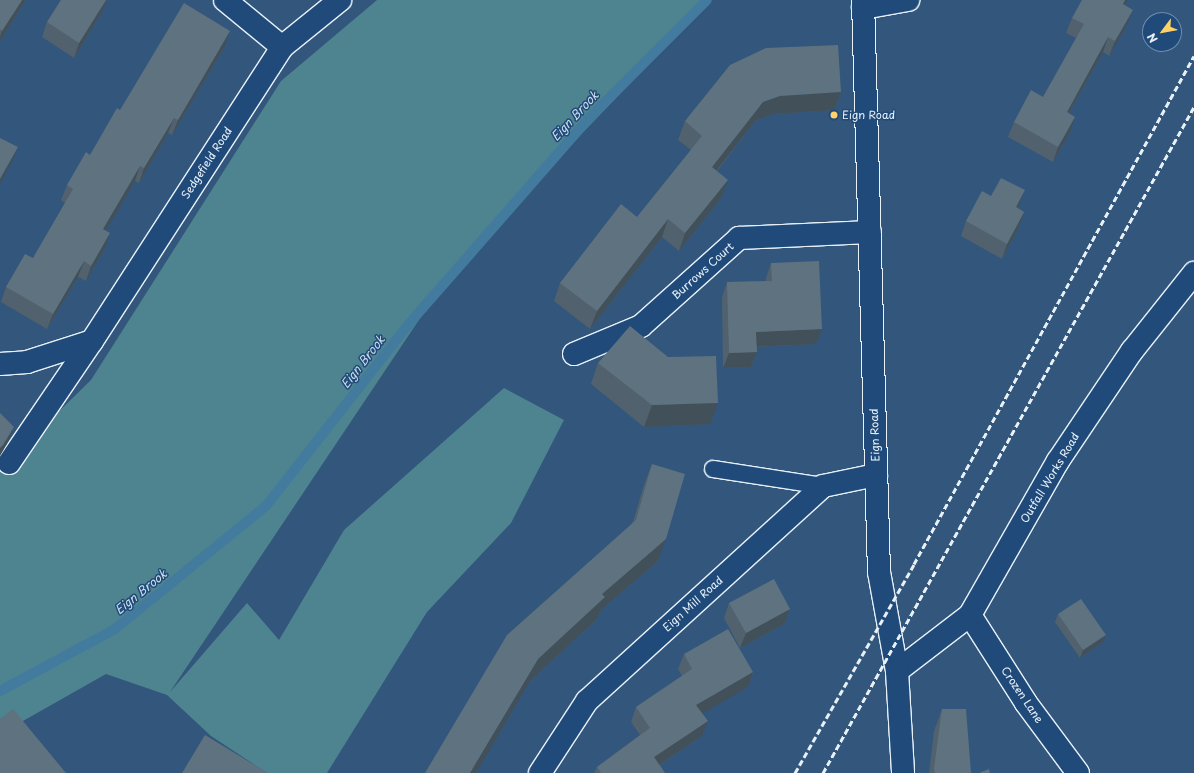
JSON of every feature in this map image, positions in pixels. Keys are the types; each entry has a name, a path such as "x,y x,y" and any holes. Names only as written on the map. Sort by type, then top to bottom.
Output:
{"street":[{"path":"225,0 282,47"},
{"name":"Sedgefield Road","path":"9,463 92,341 282,47 340,0"},
{"path":"863,4 908,0"},
{"name":"Eign Road","path":"863,4 879,572 897,671 903,773"},
{"name":"Burrows Court","path":"574,354 641,326 739,238 870,232"},
{"name":"Outfall Works Road","path":"897,671 970,615 1058,461 1132,351 1194,273"},
{"path":"0,364 27,362 92,341"},
{"path":"823,486 876,475"},
{"name":"Eign Mill Road","path":"540,773 587,701 823,486"},
{"name":"Crozen Lane","path":"970,615 1026,703 1078,773"}],"lane":[{"path":"714,469 823,486"}],"green space":[{"path":"377,0 710,0 455,266 170,692 247,603 279,640 344,530 504,388 564,420 511,523 427,612 327,773 267,773 211,736 167,695 106,674 0,734 0,469 91,380 281,81"}],"building":[{"path":"0,0 22,0 2,31 0,29"},
{"path":"61,0 106,0 79,43 47,22"},
{"path":"1082,0 1125,0 1123,4 1133,10 1115,41 1108,37 1067,112 1075,117 1058,147 1014,122 1031,90 1043,97 1084,24 1072,18"},
{"path":"184,3 230,31 178,120 174,118 144,168 140,166 103,229 110,233 91,266 84,261 53,314 6,287 25,254 33,258 73,189 67,185 86,152 90,155 117,108 120,110"},
{"path":"838,45 841,92 780,96 763,102 712,167 728,180 685,233 668,219 597,311 560,283 621,204 637,217 702,136 685,121 730,65 766,48"},
{"path":"0,138 18,147 0,179"},
{"path":"1001,178 1025,190 1016,207 1024,212 1007,244 966,221 982,191 991,196"},
{"path":"819,261 822,329 756,332 757,352 729,353 727,282 772,281 771,263"},
{"path":"630,326 668,357 716,356 718,403 652,405 598,363"},
{"path":"0,413 14,427 0,448"},
{"path":"652,464 685,474 666,539 602,594 605,597 538,659 470,773 425,773 507,635 636,520"},
{"path":"774,579 790,609 746,633 729,603"},
{"path":"1081,599 1106,635 1083,650 1058,614"},
{"path":"728,629 753,672 696,705 708,721 654,757 665,773 601,773 597,767 650,728 636,707 692,669 684,654"},
{"path":"13,709 66,773 0,773 0,719"},
{"path":"942,709 966,709 971,773 935,773 934,768"},
{"path":"205,735 268,773 182,773"},
{"path":"989,769 990,773 979,773"}],"waterway":[{"name":"Eign Brook","path":"0,691 115,629 266,506 407,326 590,117 707,0"}],"railway":[{"path":"795,773 914,564 1194,56"},
{"path":"823,773 1194,107"}],"place":[{"name":"Eign Road","path":"834,115"}]}
